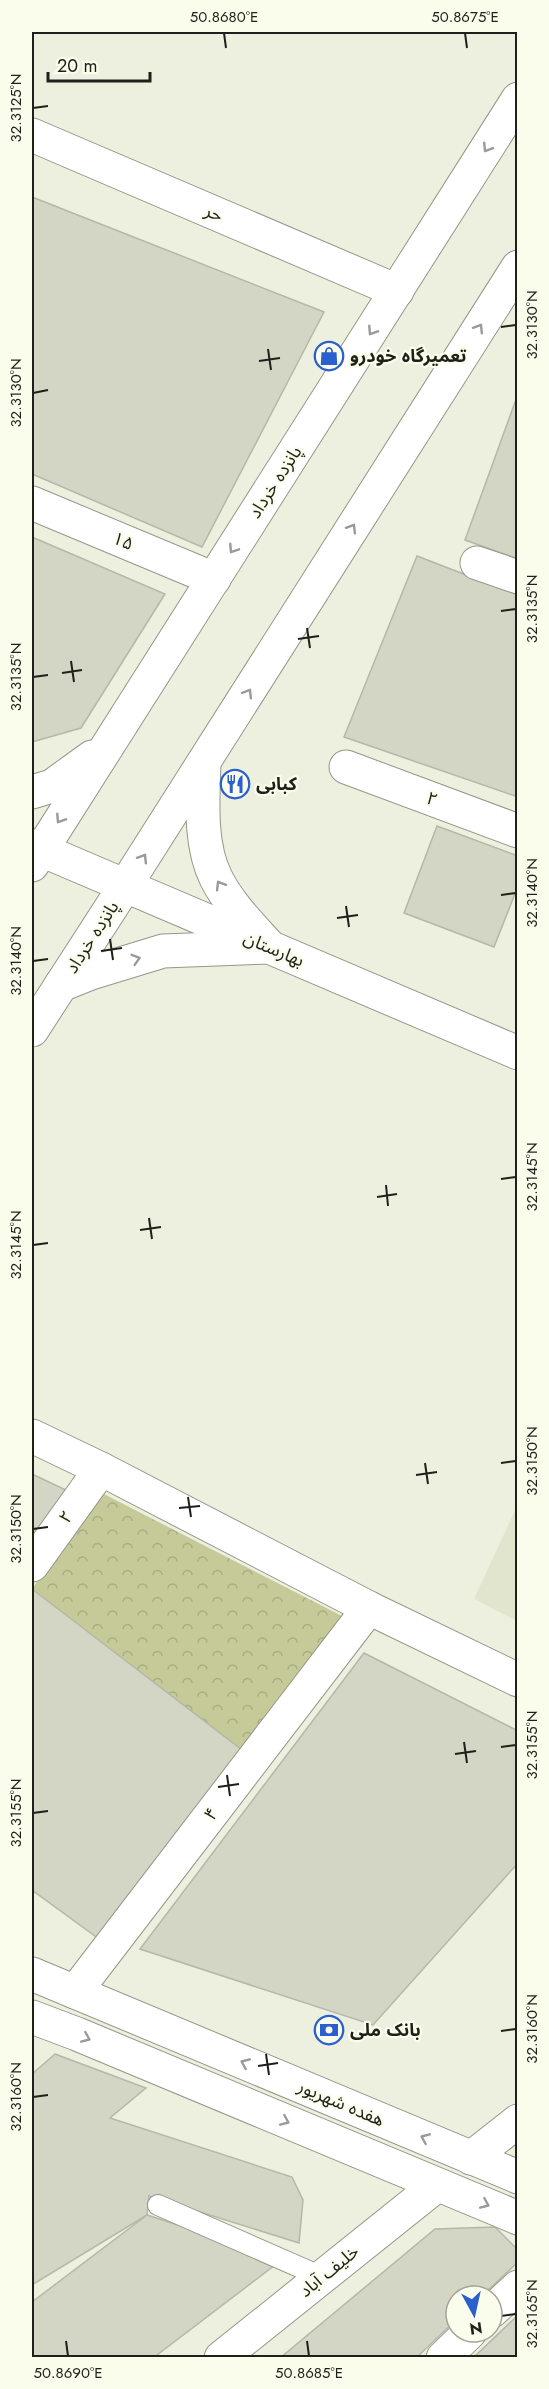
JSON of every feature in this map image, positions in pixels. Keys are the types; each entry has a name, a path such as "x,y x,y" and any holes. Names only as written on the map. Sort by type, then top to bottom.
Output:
{"main road":[{"name":"پانزده خرداد","path":"35,854 112,740 518,99"},
{"name":"حر","path":"32,135 398,291"},
{"name":"پانزده خرداد","path":"32,1030 518,267"},
{"name":"۱۵","path":"32,504 214,579"},
{"path":"477,562 518,577"},
{"path":"32,792 52,786 112,740"},
{"path":"204,762 204,824 207,848 215,876 231,903 270,947"},
{"name":"۲","path":"346,767 518,831"},
{"name":"بهارستان","path":"35,854 125,886 518,1053"},
{"path":"61,985 91,973 162,951 270,947"},
{"path":"32,1436 101,1469 369,1608 518,1680"},
{"name":"۲","path":"32,1565 101,1469"},
{"name":"۴","path":"75,1992 369,1608"},
{"name":"هفده شهریور","path":"32,1974 518,2177"},
{"path":"35,2023 518,2218"},
{"path":"471,2158 518,2121"},
{"name":"خلیف آباد","path":"221,2358 437,2185"},
{"path":"504,2300 518,2287"},
{"path":"443,2358 458,2344"}],"lane":[{"path":"158,2205 322,2277"}],"shaded area":[{"path":"517,1506 517,1621 474,1599"}],"green space":[{"path":"98,1491 342,1616 242,1750 32,1589"}],"building":[{"path":"32,197 324,312 202,547 32,474"},
{"path":"518,394 518,559 465,540"},
{"path":"32,537 165,594 81,728 32,742"},
{"path":"417,556 518,595 518,797 344,737"},
{"path":"437,826 518,856 518,886 494,947 404,913"},
{"path":"32,1474 68,1491 32,1540"},
{"path":"32,1589 242,1750 110,1947 32,1890"},
{"path":"364,1653 518,1731 518,1863 373,2025 140,1949"},
{"path":"55,2054 146,2088 110,2118 292,2177 303,2200 299,2243 149,2196 147,2215 32,2285 32,2074"},
{"path":"147,2215 283,2259 153,2358 32,2358 32,2302"},
{"path":"495,2227 518,2250 518,2262 495,2284 444,2284 444,2331 416,2358 280,2358 435,2229"},
{"path":"518,2315 518,2358 473,2358 488,2344 504,2344 504,2328"}],"place":[{"name":"تعمیرگاه خودرو","path":"329,356"},
{"name":"کبابی","path":"235,784"},
{"name":"بانک ملی","path":"329,2030"}]}
